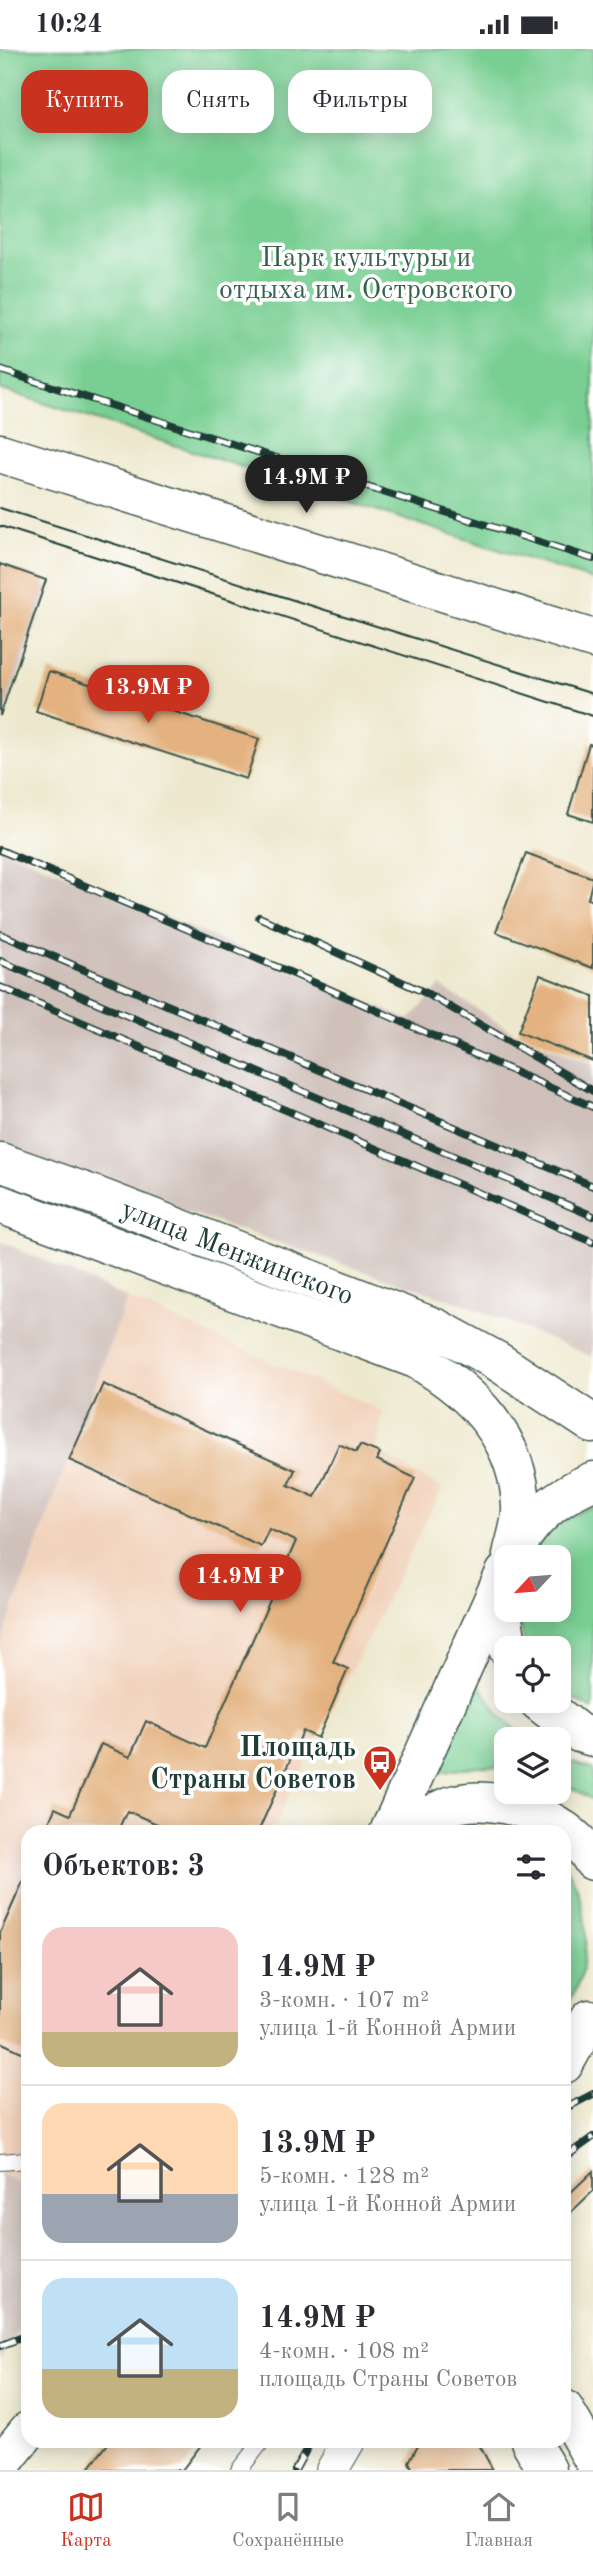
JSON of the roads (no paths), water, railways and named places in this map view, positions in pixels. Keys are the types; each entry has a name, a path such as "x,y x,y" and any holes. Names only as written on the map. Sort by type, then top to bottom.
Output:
{"main road":[{"path":"0,453 593,639"},
{"name":"улица Менжинского","path":"0,1162 96,1196 436,1328 497,1361 593,1424"},
{"name":"улица Менжинского","path":"0,1204 416,1359 445,1375 471,1397 500,1431 512,1462 522,1508 514,1545"},
{"path":"519,1545 525,1532 545,1509 570,1490 593,1481"},
{"path":"392,1825 494,1598"},
{"path":"553,1713 579,1733 593,1737"},
{"path":"418,1825 444,1808 467,1803 510,1805 550,1819 557,1825"},
{"path":"571,1837 587,1851 593,1861"},
{"path":"571,2048 582,2024"},
{"path":"571,2421 593,2459"},
{"path":"0,2466 21,2440"},
{"path":"534,2448 547,2470"}],"street":[{"path":"332,2470 345,2448"}],"lane":[{"path":"0,2162 21,2160"},
{"path":"239,2470 256,2448"}],"tram line":[{"path":"0,508 593,694"},
{"path":"0,526 593,716"}],"railway":[{"path":"0,370 593,559"},
{"path":"0,850 322,986 593,1107"},
{"path":"259,917 426,993 593,1091"},
{"path":"0,934 593,1186"},
{"path":"0,961 593,1216"},
{"path":"0,987 593,1242"},
{"path":"571,2105 593,2094"},
{"path":"571,2153 593,2137"},
{"path":"0,2346 21,2338"},
{"path":"295,2470 307,2448"}],"place":[{"name":"Площадь Страны Советов","path":"380,1792"}],"park label":[{"name":"Парк культуры и отдыха им. Островского","path":"366,272"}]}
